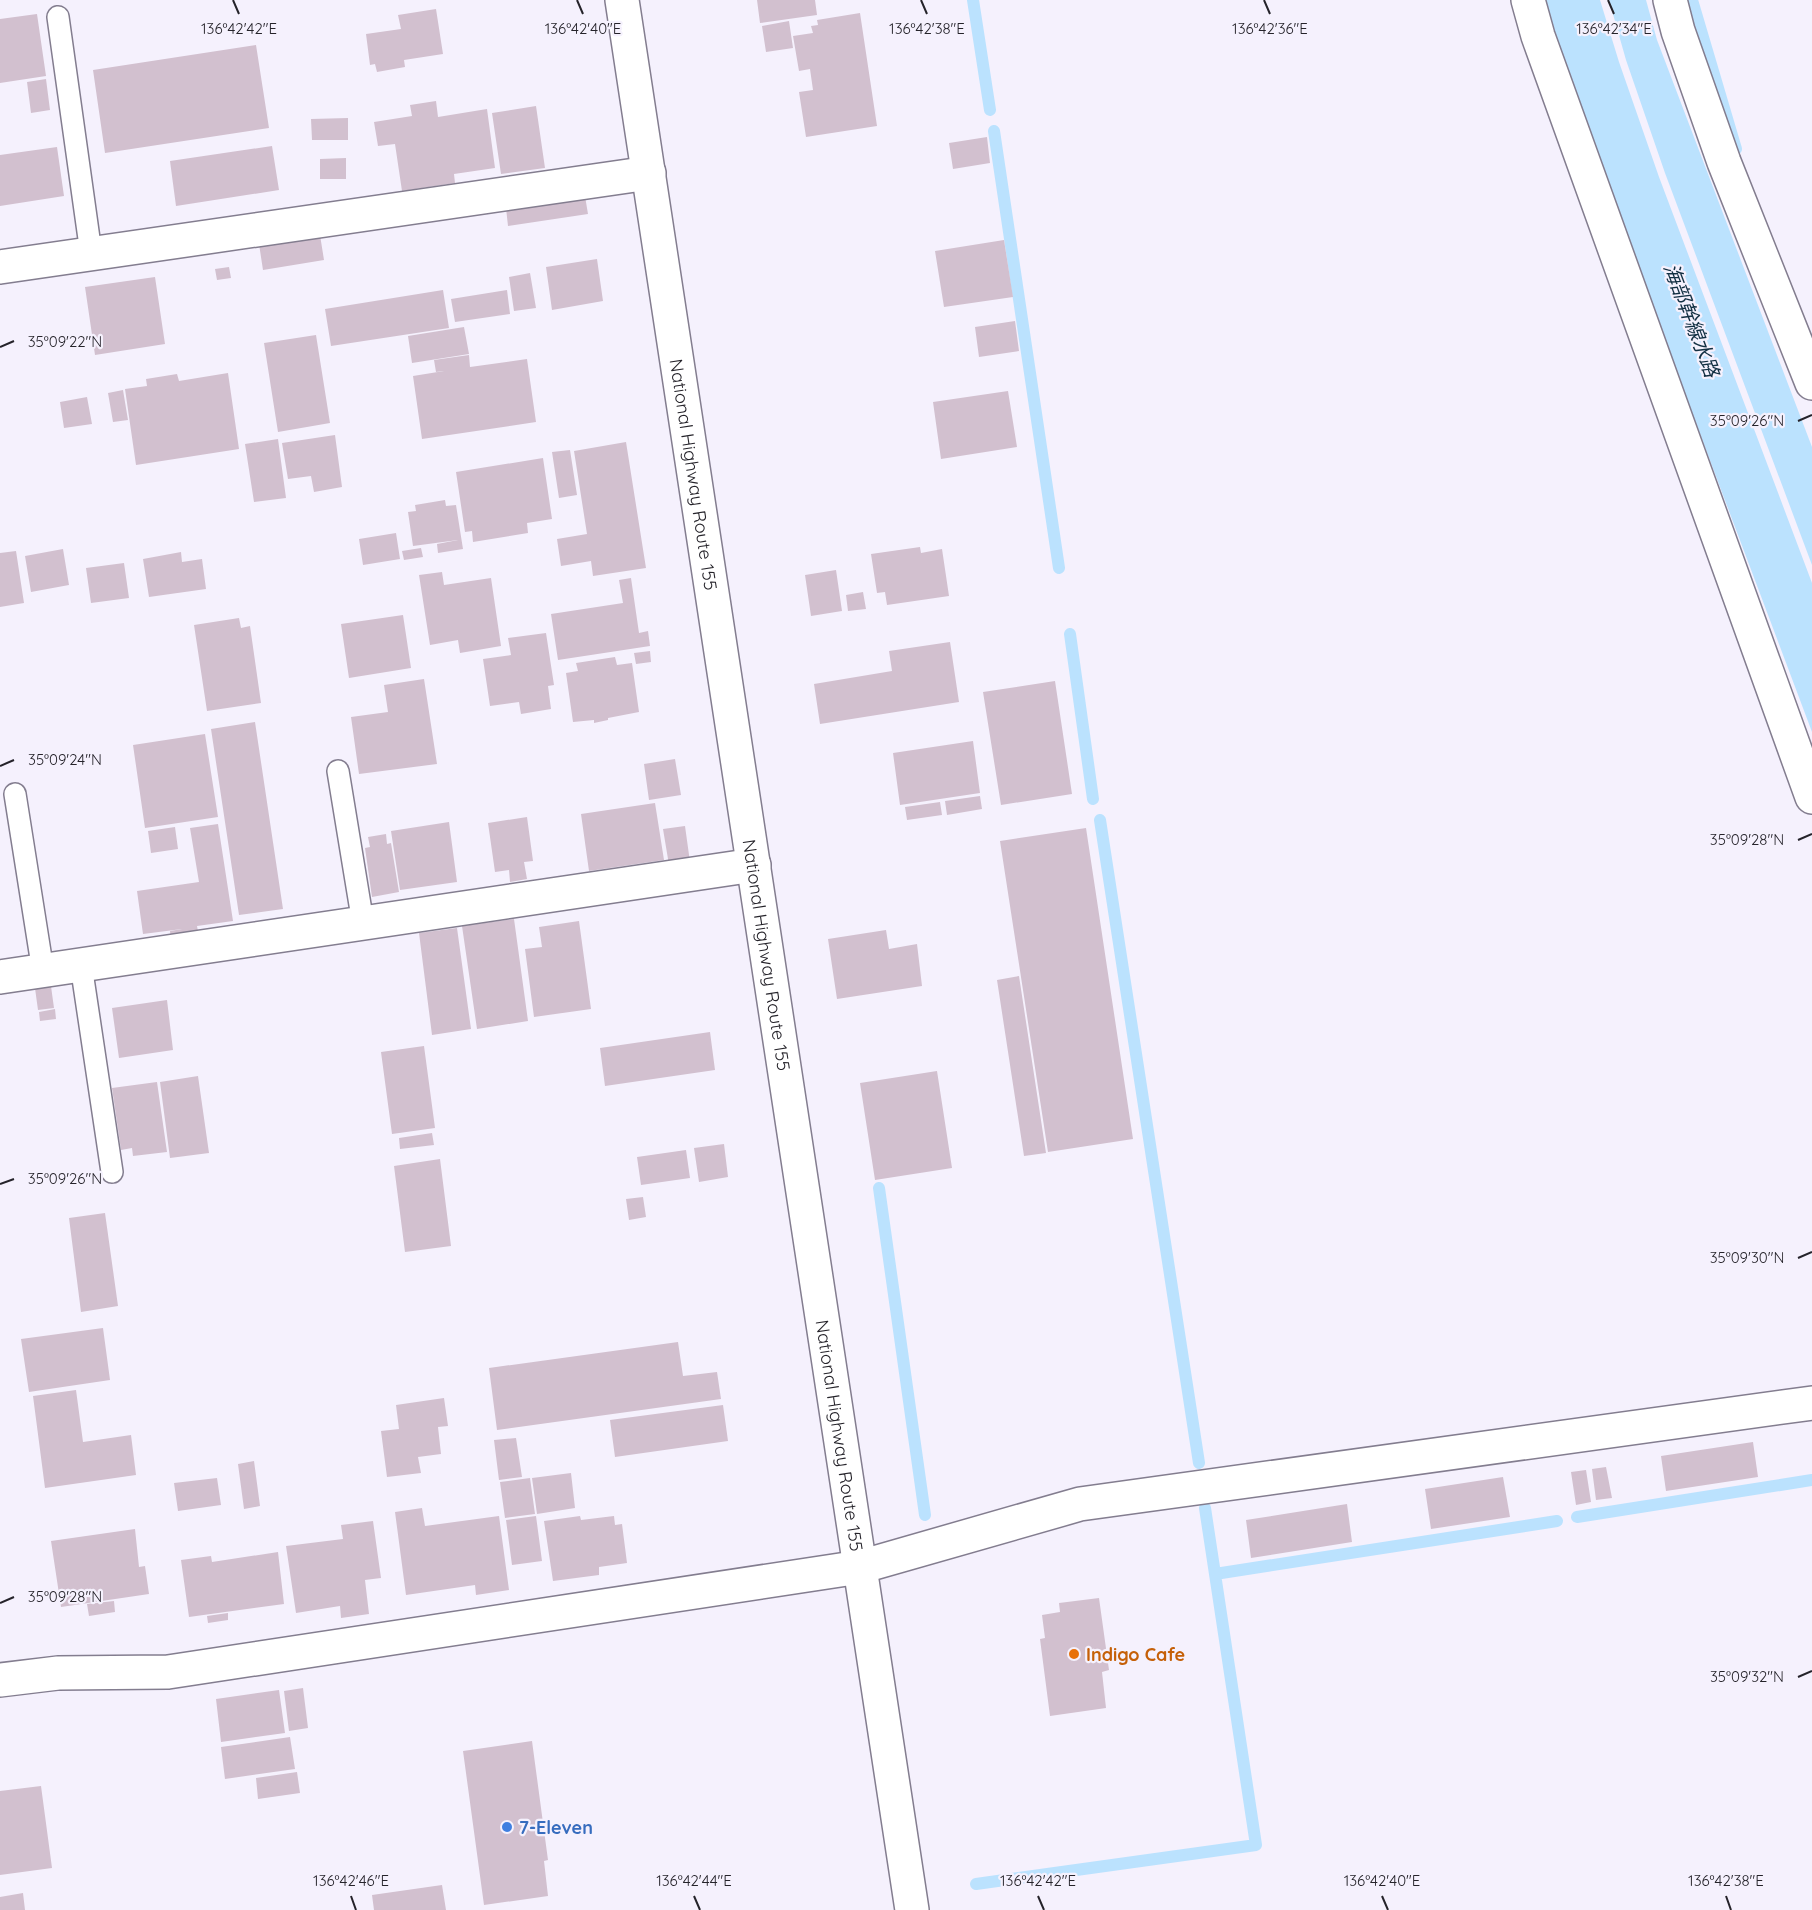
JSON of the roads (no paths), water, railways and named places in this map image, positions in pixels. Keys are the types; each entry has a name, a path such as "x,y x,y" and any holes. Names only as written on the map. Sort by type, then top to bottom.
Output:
{"main road":[{"name":"National Highway Route 155","path":"622,0 912,1910"},
{"path":"1528,0 1538,36 1812,797"},
{"path":"1670,0 1678,31 1724,162 1812,383"},
{"path":"0,267 649,173"},
{"path":"0,977 754,865"},
{"path":"0,1680 58,1673 168,1672 860,1567 1080,1504 1812,1403"}],"lane":[{"path":"58,17 91,254"},
{"path":"338,771 363,923"},
{"path":"15,794 43,971"},
{"path":"81,965 112,1172"}],"water":[{"name":"海部幹線水路","path":"1545,0 1600,0 1659,177 1812,583 1812,732 1578,109"},
{"path":"1609,0 1646,0 1657,40 1812,447 1812,565 1665,173 1626,60"}],"waterway":[{"path":"973,0 990,110"},
{"path":"1692,0 1736,149"},
{"path":"994,131 1059,568"},
{"path":"1070,634 1093,799"},
{"path":"1100,820 1199,1463"},
{"path":"879,1188 925,1515"},
{"path":"1577,1517 1812,1480"},
{"path":"976,1884 1256,1845 1205,1508"},
{"path":"1215,1574 1557,1521"}],"place":[{"name":"Indigo Cafe","path":"1074,1654"},
{"name":"7-Eleven","path":"507,1827"}]}
